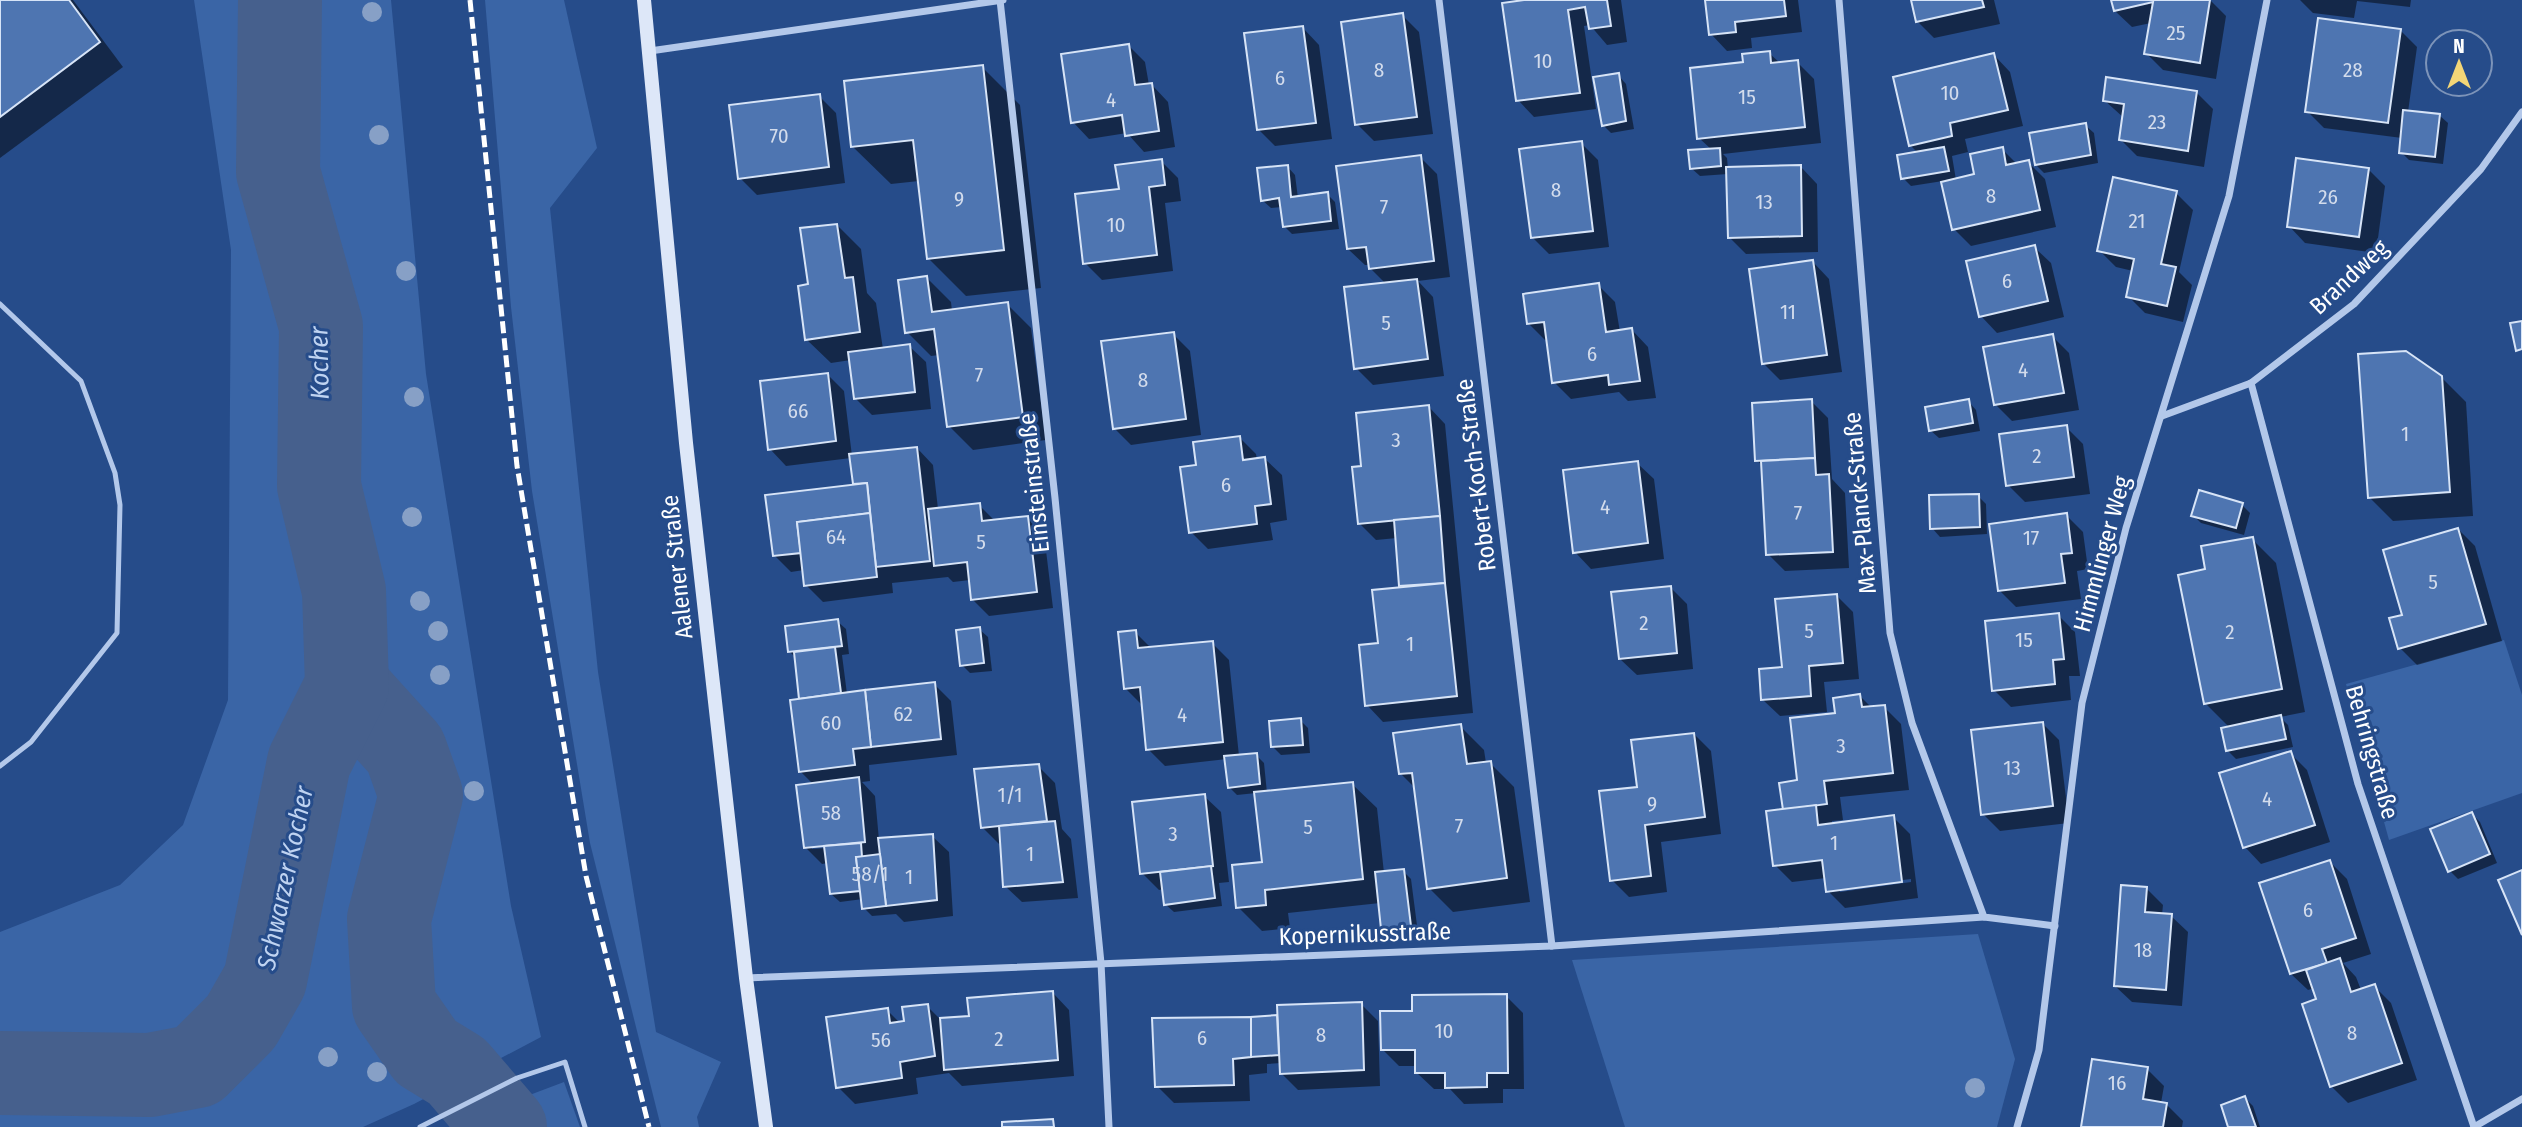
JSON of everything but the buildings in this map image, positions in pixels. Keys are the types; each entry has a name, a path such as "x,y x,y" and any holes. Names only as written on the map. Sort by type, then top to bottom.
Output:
{"street":[{"name":"Aalener Straße","path":"644,0 686,443 746,978 766,1127"},
{"path":"650,51 1001,0"},
{"name":"Einsteinstraße","path":"1001,0 1054,484 1101,964 1109,1127"},
{"name":"Robert-Koch-Straße","path":"1439,0 1552,946"},
{"name":"Max-Planck-Straße","path":"1839,0 1890,633 1912,723 1984,917"},
{"name":"Himmlinger Weg","path":"2017,1127 2039,1050 2082,703 2126,527 2229,196 2267,0"},
{"name":"Brandweg","path":"2162,416 2252,383 2354,304 2481,169 2522,112"},
{"name":"Behringstraße","path":"2252,383 2358,784 2474,1127"},
{"path":"1984,917 2055,926"},
{"name":"Kopernikusstraße","path":"746,978 1552,946 1984,917"},
{"path":"2474,1127 2522,1099"}],"lane":[{"path":"0,304 81,381 115,473 120,505 117,633 31,742 0,766"},
{"path":"420,1127 517,1078 565,1062 585,1127"}],"shaded area":[{"path":"194,0 391,0 426,374 511,906 541,1037 414,1104 363,1127 0,1127 0,932 120,885 183,825 228,700 231,250"},
{"path":"485,0 564,0 597,148 550,208 598,672 656,1032 721,1062 697,1117 699,1127 661,1127 590,843 532,491 511,307"},
{"path":"2504,640 2522,695 2522,793 2389,840 2346,684"},
{"path":"1978,934 2015,1059 1997,1127 1625,1127 1572,960"},
{"path":"564,1082 580,1127 522,1127 511,1102"}],"waterway":[{"name":"Kocher","path":"0,1073 150,1075 197,1066 241,1022 265,980 309,762 347,686 344,591 319,486 321,326 278,172 280,0"},
{"path":"347,686 405,750 421,795 389,919 394,1006 426,1052 457,1071 505,1127"}],"railway":[{"path":"470,0 517,466 586,876 649,1127"}],"water label":[{"name":"Schwarzer Kocher","path":"285,878"}]}
